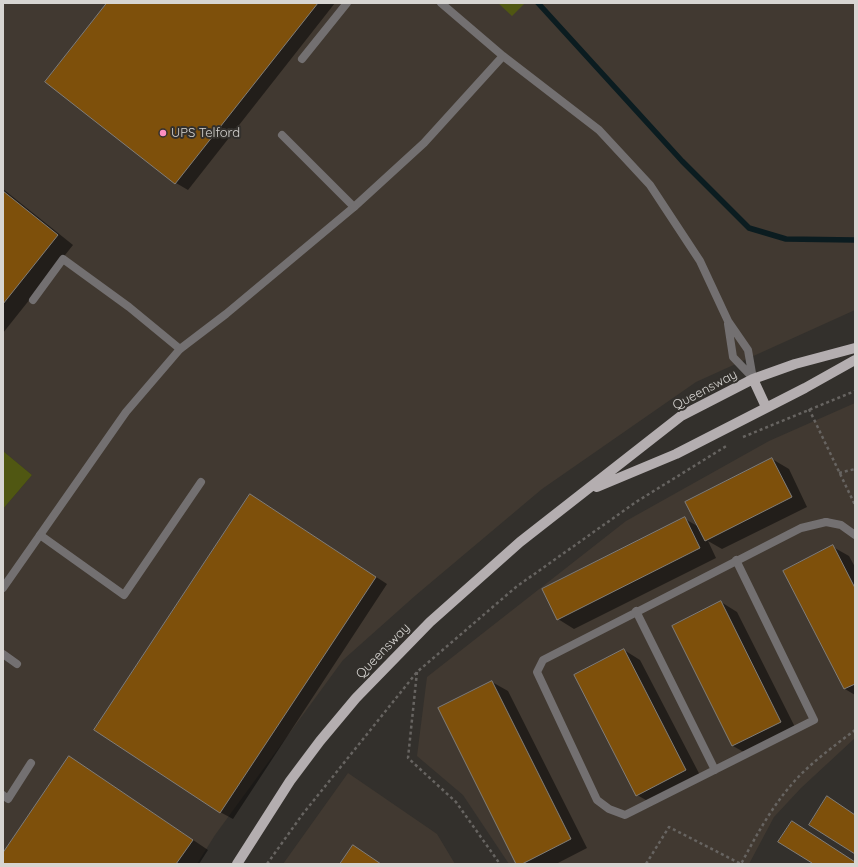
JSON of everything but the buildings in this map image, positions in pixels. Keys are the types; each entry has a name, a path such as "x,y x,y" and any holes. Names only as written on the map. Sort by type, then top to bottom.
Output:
{"main road":[{"name":"Queensway","path":"237,864 290,781 320,741 392,660 430,622 520,542 681,416 754,379 795,364 855,348"},
{"name":"Queensway","path":"586,491 676,454 805,388 855,360"},
{"path":"754,379 766,407"}],"street":[{"path":"302,60 347,3"},
{"path":"441,3 503,56 599,130 650,185 700,261 728,322 748,350 754,379"},
{"path":"3,588 126,412 180,349 226,314 354,207 424,143 503,56"},
{"path":"282,135 354,207"},
{"path":"33,300 63,259 129,307 180,349"},
{"path":"728,322 733,357 754,379"},
{"path":"40,535 124,595 201,482"},
{"path":"736,560 814,720 625,815 609,809 597,800 537,672 543,660 636,611 736,560 801,528 826,522 841,525 855,535"},
{"path":"636,611 715,770"},
{"path":"3,654 17,664"},
{"path":"3,795 8,799 31,763"}],"path":[{"path":"738,439 855,390"},
{"path":"809,409 855,505"},
{"path":"267,864 302,815 417,672 516,587 636,502 732,442"},
{"path":"839,473 855,470"},
{"path":"417,672 408,758 456,802 500,864"},
{"path":"646,864 669,826 740,864 771,810 792,783 824,754 855,730"}],"shaded area":[{"path":"3,3 855,3 855,310 696,382 542,489 416,595 343,660 215,835 197,864 3,864 3,509 32,475 3,451"},
{"path":"855,403 855,738 801,788 774,817 749,864 509,864 463,795 417,756 427,677 626,521 769,441"},
{"path":"348,773 437,834 455,864 283,864"}],"green space":[{"path":"498,3 525,3 512,16"},
{"path":"3,451 32,475 3,509"}],"waterway":[{"path":"538,3 682,161 749,228 786,239 855,240"}],"place":[{"name":"UPS Telford","path":"163,133"}]}
